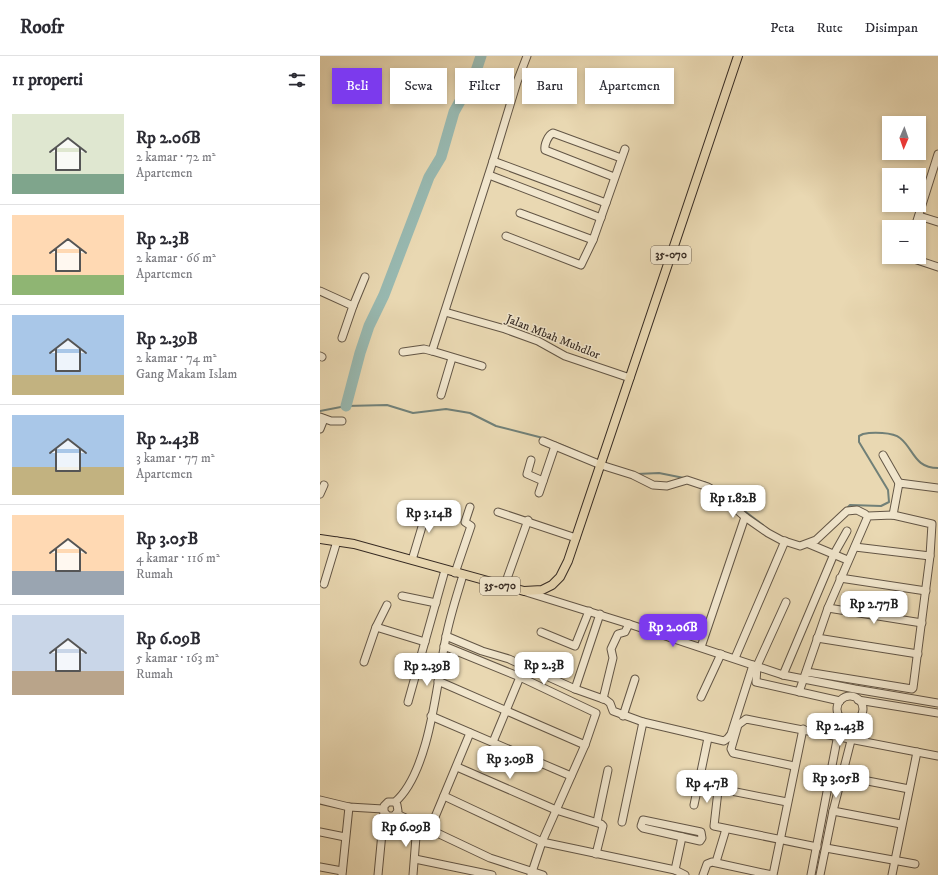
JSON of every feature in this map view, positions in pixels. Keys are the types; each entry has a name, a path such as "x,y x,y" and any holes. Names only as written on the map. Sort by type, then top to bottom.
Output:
{"main road":[{"name":"35-070","path":"320,539 354,544 504,587 524,591 542,590 552,585 560,577 576,538 602,464 738,56"}],"street":[{"path":"432,351 445,312 450,289 494,161 517,82 527,56"},
{"path":"614,177 545,150 544,148 549,135 553,133 621,158"},
{"path":"506,236 581,265 593,240 625,149"},
{"path":"918,220 938,154"},
{"path":"494,161 606,203"},
{"path":"488,175 601,218"},
{"path":"520,213 593,240"},
{"path":"919,216 938,222"},
{"path":"926,262 938,266"},
{"path":"342,338 365,277"},
{"path":"320,291 353,306"},
{"name":"Jalan Mbah Muhdlor","path":"445,312 505,329 538,341 565,356 630,378"},
{"path":"403,352 424,349 482,366"},
{"path":"441,395 452,358"},
{"path":"320,429 322,418 342,421"},
{"path":"543,440 661,487 687,480 708,487 718,493 745,517 785,541 800,546 809,544 816,540 847,511 858,510 865,514"},
{"path":"539,493 555,446"},
{"path":"883,455 899,483 893,516"},
{"path":"531,460 527,474 543,481"},
{"path":"899,483 938,488"},
{"path":"320,494 324,485"},
{"path":"378,875 383,810 388,802 395,802 402,796 414,776 422,753 431,716 459,574 471,526 465,521 470,507"},
{"path":"412,560 427,510 429,508 450,513"},
{"path":"498,512 528,520 576,538"},
{"path":"799,692 828,608 868,516 893,516 932,524 926,591 914,687 912,690 807,672"},
{"path":"702,647 745,517"},
{"path":"504,587 528,520"},
{"path":"783,675 834,554 848,531"},
{"path":"324,584 337,541"},
{"path":"735,658 785,541"},
{"path":"809,544 845,559"},
{"path":"854,547 930,556"},
{"path":"408,702 445,570"},
{"path":"840,578 926,591"},
{"path":"524,591 702,647 783,675 804,679 855,695 936,713 936,702 855,695 844,698 840,701 837,710 841,719 811,875"},
{"path":"402,596 436,603"},
{"path":"446,636 482,651 509,659 575,689 603,699 610,703 614,711 623,716 724,741 728,738 755,666 786,602"},
{"path":"364,662 376,627 387,605"},
{"path":"828,608 922,623"},
{"path":"541,632 575,646 589,611"},
{"path":"575,689 600,614"},
{"path":"603,699 613,658 611,649 618,634 625,632 629,624"},
{"path":"376,627 425,642"},
{"path":"817,638 918,654"},
{"path":"444,646 520,677 596,713 585,745 542,842 531,874"},
{"path":"701,697 721,654"},
{"path":"755,666 756,682 840,701"},
{"path":"493,742 520,677"},
{"path":"623,716 635,679"},
{"path":"438,681 585,745"},
{"path":"820,875 850,739 856,721 862,713 861,703 855,695"},
{"path":"431,716 571,776"},
{"path":"794,766 733,754 730,749 738,725 746,719 938,756"},
{"path":"841,719 851,722 856,721"},
{"path":"622,822 643,722"},
{"path":"703,875 706,864 716,862 772,875 803,729"},
{"path":"430,829 470,734"},
{"path":"694,805 708,738"},
{"path":"892,875 901,824 917,752"},
{"path":"457,767 556,810 597,822 603,826 596,854"},
{"path":"597,822 608,770"},
{"path":"842,776 909,789"},
{"path":"787,802 721,789 718,791 714,823 717,827 780,838 817,847"},
{"path":"444,796 542,842 675,870 685,875"},
{"path":"320,800 349,807 383,810 391,817 397,814"},
{"path":"395,802 398,808 397,814"},
{"path":"320,866 342,873 349,807"},
{"path":"833,811 901,824"},
{"path":"397,814 490,858 531,874 543,875"},
{"path":"643,820 701,832 703,835 700,841 682,837 643,828 641,826 643,820"},
{"path":"413,875 417,824"},
{"path":"716,862 726,829"},
{"path":"320,832 345,837"},
{"path":"675,870 682,837"},
{"path":"826,848 914,864"},
{"path":"415,859 492,875"},
{"path":"813,866 822,867"}],"waterway":[{"path":"346,406 369,326 384,295 429,177 441,157 454,112 475,74 481,56"},
{"path":"320,411 346,406 387,405 413,413 446,409 470,413 496,426 543,438"},
{"path":"846,509 850,505 881,506 889,502 888,490 859,442 859,436 863,434 882,433 897,436 905,442 915,457 924,465 938,468"},
{"path":"559,444 578,452"},
{"path":"637,474 659,473 684,478"},
{"path":"704,482 714,487"},
{"path":"738,506 763,525"}]}
